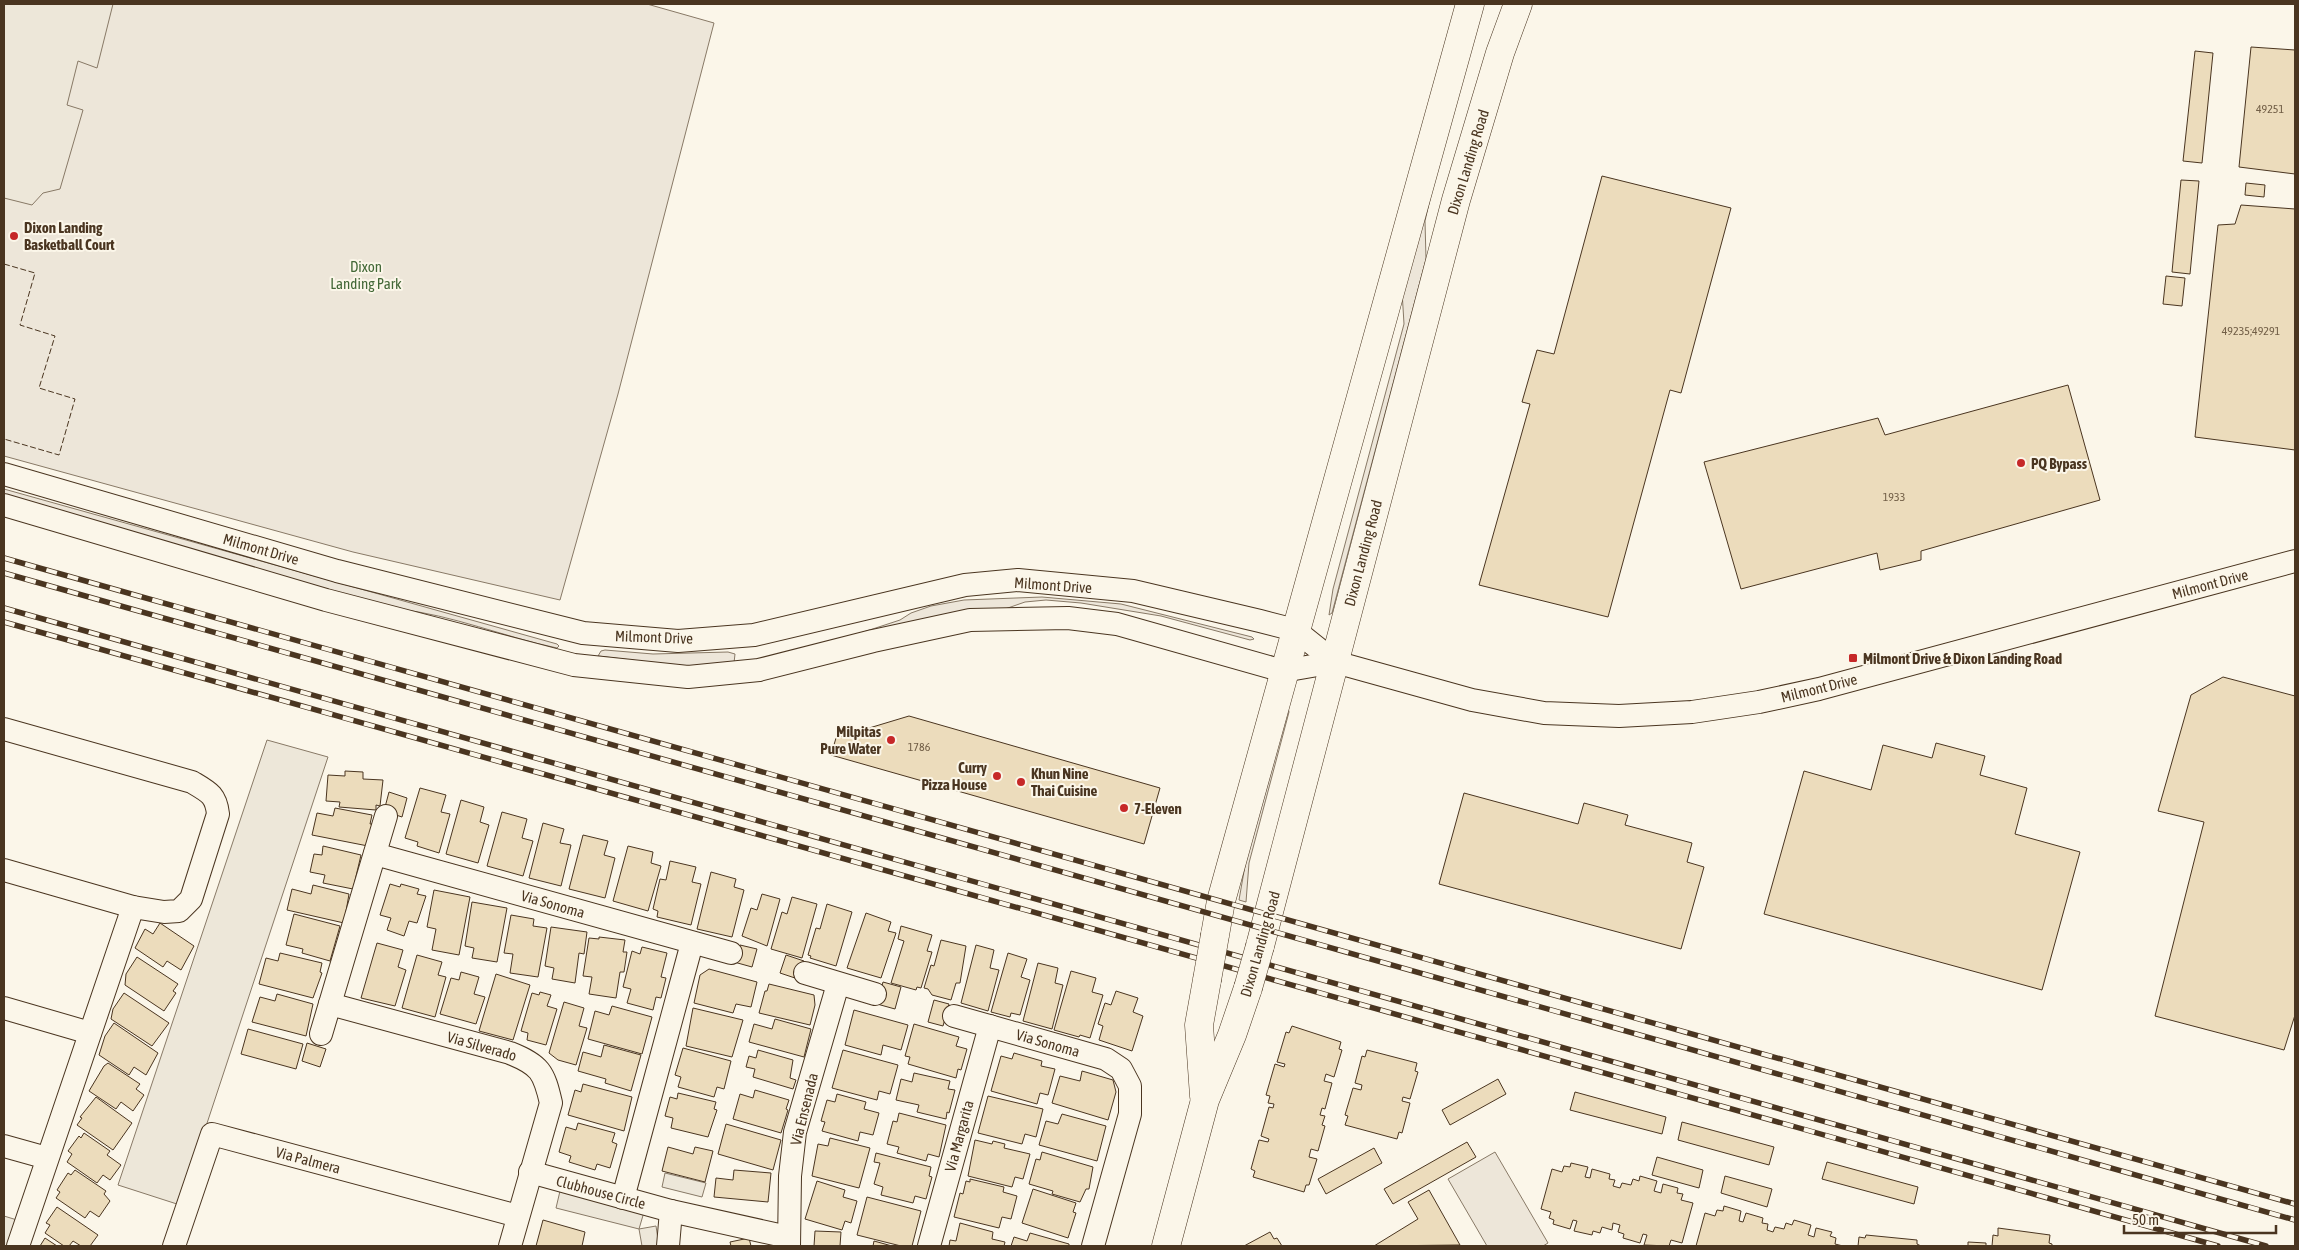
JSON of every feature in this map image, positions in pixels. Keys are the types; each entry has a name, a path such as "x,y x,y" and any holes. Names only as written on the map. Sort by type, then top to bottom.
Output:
{"main road":[{"name":"Dixon Landing Road","path":"1205,1100 1199,1025 1221,900 1283,671 1470,4"},
{"name":"Dixon Landing Road","path":"1166,1246 1205,1100 1232,1035 1260,946 1456,200 1500,53 1518,4"}],"street":[{"name":"Milmont Drive","path":"4,474 337,571 583,633 678,641 754,635 965,585 1018,580 1133,591 1295,630 1334,662 1472,700 1544,713 1620,716 1692,712 1758,702 1819,689 2295,561"},
{"name":"Milmont Drive","path":"4,505 326,600 574,665 688,677 759,670 873,640 970,620 1068,618 1118,624 1283,671 1334,662"},
{"path":"4,730 192,782 205,790 216,801 218,814 191,899 179,911 164,912 133,907 4,870"},
{"path":"320,1034 386,816"},
{"name":"Via Sonoma","path":"375,854 731,953"},
{"path":"18,1246 133,907"},
{"path":"623,1198 692,943"},
{"path":"805,973 875,994"},
{"name":"Via Ensenada","path":"788,1241 790,1176 795,1132 838,984"},
{"name":"Via Silverado","path":"330,1004 510,1053 532,1062 546,1081 551,1103 510,1246"},
{"path":"4,1008 90,1032"},
{"name":"Via Sonoma","path":"954,1016 1106,1059 1121,1069 1130,1086 1130,1114 1093,1246"},
{"name":"Via Margarita","path":"929,1246 990,1026"},
{"name":"Via Palmera","path":"174,1246 212,1134 518,1216"},
{"path":"4,1146 48,1158"},
{"name":"Clubhouse Circle","path":"530,1172 788,1241"},
{"path":"668,1246 672,1211"}],"green space":[{"name":"Dixon Landing Park","path":"4,4 647,4 714,23 618,394 560,600 353,552 4,456"},
{"path":"1435,177 1425,221 1426,259 1332,613 1329,615 1333,589 1404,324 1402,291"},
{"path":"4,489 559,646 557,648 439,616 398,609 4,505"},
{"path":"1042,597 1121,604 1254,639 1250,640 1161,616 1081,603 1046,600 1025,602 1005,609 836,641 900,620 911,613 931,606 964,600"},
{"path":"601,651 653,654 728,652 735,654 734,663 697,668 598,656"},
{"path":"1288,707 1289,712 1249,863 1246,902 1239,900 1246,860"},
{"path":"1495,1152 1548,1243 1543,1246 1487,1246 1448,1179"}],"shaded area":[{"path":"4,4 113,4 97,68 78,61 67,105 83,110 60,189 43,193 32,205 4,198"},
{"path":"267,740 328,757 180,1205 118,1185"},
{"path":"665,1173 706,1183 702,1197 662,1187"},
{"path":"560,1191 644,1212 639,1229 556,1208"},
{"path":"4,1216 17,1220 8,1246 4,1246"},
{"path":"656,1226 659,1246 642,1246 639,1229"}],"building":[{"path":"2251,47 2295,50 2295,174 2239,167"},
{"path":"2195,51 2213,53 2202,163 2183,161"},
{"path":"1602,176 1731,208 1681,393 1670,390 1608,617 1479,585 1530,404 1522,402 1537,350 1554,354"},
{"path":"2181,180 2199,181 2190,274 2172,272"},
{"path":"2246,183 2265,185 2264,197 2245,195"},
{"path":"2241,205 2295,209 2295,450 2195,437 2218,225 2235,224"},
{"path":"2166,276 2185,278 2182,306 2163,304"},
{"path":"2068,385 2100,500 1921,551 1921,560 1880,570 1877,553 1741,589 1704,462 1878,418 1885,435"},
{"path":"2223,677 2295,696 2295,1015 2284,1050 2155,1016 2204,822 2158,811 2191,695"},
{"path":"909,716 1160,788 1144,844 831,755 836,738"},
{"path":"1936,743 1985,756 1980,775 2027,788 2015,834 2080,852 2042,990 1764,914 1804,771 1871,790 1883,745 1932,758"},
{"path":"345,771 363,772 363,779 383,780 380,806 376,805 376,810 339,807 340,802 326,801 328,775 345,776"},
{"path":"420,788 446,795 441,812 450,814 439,853 417,846 418,842 405,838"},
{"path":"389,792 407,798 402,817 384,811"},
{"path":"1464,793 1578,824 1584,803 1628,815 1625,825 1692,843 1687,862 1704,867 1681,949 1439,884"},
{"path":"461,800 484,807 480,822 489,825 478,863 446,854"},
{"path":"335,808 372,815 368,846 312,835 317,813 333,816"},
{"path":"502,812 527,819 522,838 533,841 523,876 487,866"},
{"path":"543,823 564,829 560,843 571,845 561,886 529,878"},
{"path":"583,835 608,841 604,855 615,858 605,898 569,889"},
{"path":"323,846 361,855 353,889 323,883 325,875 310,872 314,854 322,855"},
{"path":"628,846 653,852 651,863 661,866 648,911 613,901"},
{"path":"670,861 696,867 692,882 701,884 691,925 657,917 658,911 653,909 660,879 666,880"},
{"path":"711,872 736,879 734,887 744,890 732,937 697,929"},
{"path":"390,884 400,887 401,884 419,889 417,894 426,896 417,923 409,921 404,936 387,930 391,918 380,915"},
{"path":"313,885 349,894 344,923 287,910 292,889 311,894"},
{"path":"434,890 470,897 459,955 432,950 436,929 427,927"},
{"path":"762,894 780,899 767,946 742,936 751,908 757,910"},
{"path":"792,897 817,904 802,958 771,949 782,912 787,914"},
{"path":"472,902 507,908 497,962 472,958 474,948 465,946"},
{"path":"827,904 852,912 836,966 810,958 811,956 808,955 816,928 820,929"},
{"path":"866,913 891,922 888,931 896,933 881,978 847,968"},
{"path":"294,914 340,926 330,961 302,953 303,949 286,945"},
{"path":"511,915 534,919 533,926 547,928 538,977 510,973 513,954 504,953"},
{"path":"160,923 194,946 181,970 167,961 163,967 135,948 145,929 153,934"},
{"path":"901,926 932,935 927,951 932,952 921,988 917,987 916,990 891,983 904,941 898,939"},
{"path":"551,927 587,932 584,954 579,953 575,983 552,979 554,968 545,966"},
{"path":"599,937 625,940 623,952 627,952 624,972 620,972 616,998 589,994 592,977 583,976 589,938 599,939"},
{"path":"941,940 966,946 960,983 956,983 951,1000 932,995 928,989 924,988 931,965 934,966"},
{"path":"377,943 403,950 398,967 406,970 395,1006 361,998"},
{"path":"740,945 757,949 752,967 734,962"},
{"path":"976,945 994,950 990,968 999,970 988,1011 961,1003"},
{"path":"642,947 667,953 661,977 666,978 661,998 656,997 653,1010 627,1003 631,989 623,987 632,951 640,954"},
{"path":"280,953 322,963 320,972 322,973 313,998 259,984 266,958 278,961"},
{"path":"1008,953 1027,959 1021,977 1030,980 1020,1015 1011,1013 1010,1017 991,1012"},
{"path":"417,955 442,962 438,975 446,977 435,1017 402,1008"},
{"path":"786,955 804,961 798,979 780,973"},
{"path":"137,957 178,984 173,991 176,993 164,1011 125,985 126,974"},
{"path":"1038,963 1058,968 1055,983 1063,985 1052,1029 1023,1021"},
{"path":"709,969 757,982 751,1007 736,1004 733,1013 694,1003 700,975"},
{"path":"1071,971 1096,978 1092,992 1103,995 1090,1038 1054,1030"},
{"path":"461,972 479,977 474,994 485,997 476,1024 440,1014 451,978 459,980"},
{"path":"496,974 530,985 513,1040 479,1031"},
{"path":"883,982 901,987 895,1009 877,1004"},
{"path":"769,984 814,995 815,1005 810,1025 759,1013"},
{"path":"1116,991 1138,998 1133,1012 1143,1016 1132,1051 1099,1040 1103,1026 1098,1024 1105,1003 1111,1005"},
{"path":"540,992 551,995 547,1006 557,1009 546,1045 527,1040 528,1033 521,1031 532,993 539,995"},
{"path":"124,993 169,1023 152,1046 111,1019 113,1009"},
{"path":"277,994 313,1004 306,1036 252,1022 260,997 275,1001"},
{"path":"934,1000 949,1004 943,1026 928,1022"},
{"path":"564,1002 584,1008 579,1026 587,1028 576,1065 558,1060 549,1053"},
{"path":"612,1006 652,1017 642,1054 588,1039 595,1011 609,1015"},
{"path":"693,1008 743,1020 732,1057 686,1046"},
{"path":"854,1010 908,1025 901,1050 883,1045 881,1055 845,1045"},
{"path":"775,1019 811,1029 804,1057 749,1042 754,1024 772,1029"},
{"path":"114,1023 158,1053 146,1075 134,1067 129,1075 99,1055 105,1036"},
{"path":"914,1024 959,1037 956,1046 967,1049 961,1070 958,1069 956,1078 908,1064 910,1057 905,1056"},
{"path":"1292,1026 1341,1042 1339,1049 1342,1050 1334,1077 1326,1074 1324,1081 1332,1083 1325,1109 1322,1108 1320,1115 1325,1116 1322,1125 1325,1126 1318,1151 1311,1149 1309,1157 1317,1159 1309,1185 1306,1185 1304,1192 1253,1177 1255,1171 1251,1169 1259,1140 1268,1142 1269,1139 1261,1136 1269,1107 1273,1108 1274,1104 1268,1103 1270,1096 1266,1095 1275,1064 1284,1067 1285,1064 1277,1062 1286,1032 1289,1033"},
{"path":"248,1029 303,1044 296,1069 241,1054"},
{"path":"307,1043 326,1049 320,1067 302,1061"},
{"path":"604,1045 641,1055 631,1091 605,1083 606,1079 578,1071 583,1052 601,1057"},
{"path":"683,1048 731,1061 724,1089 717,1087 714,1097 678,1087 681,1077 675,1075"},
{"path":"758,1050 793,1060 790,1078 796,1080 793,1089 753,1077 755,1069 746,1067 749,1056 756,1058"},
{"path":"843,1050 898,1065 890,1094 879,1091 877,1100 832,1088"},
{"path":"1367,1050 1417,1063 1415,1071 1418,1072 1410,1099 1403,1097 1402,1101 1410,1103 1402,1133 1399,1132 1397,1139 1345,1125 1348,1116 1345,1115 1353,1088 1361,1090 1362,1085 1355,1083 1362,1056 1365,1057"},
{"path":"1014,1053 1042,1061 1041,1066 1055,1069 1048,1095 1040,1093 1037,1104 991,1091 1001,1056 1012,1059"},
{"path":"108,1063 140,1084 136,1089 144,1095 133,1111 121,1102 116,1109 89,1091 104,1066"},
{"path":"1082,1071 1113,1080 1116,1092 1108,1120 1052,1103 1060,1076 1080,1081"},
{"path":"914,1073 950,1081 948,1089 955,1090 946,1119 917,1112 919,1105 896,1100 901,1079 912,1082"},
{"path":"1498,1079 1506,1094 1450,1125 1442,1110"},
{"path":"583,1084 632,1097 624,1131 568,1115 575,1090 581,1092"},
{"path":"755,1090 789,1100 781,1133 733,1119 740,1094 753,1098"},
{"path":"1575,1092 1666,1117 1662,1134 1570,1110"},
{"path":"678,1093 716,1102 714,1109 717,1110 708,1137 671,1128 673,1118 665,1116 670,1097 677,1099"},
{"path":"837,1094 866,1102 864,1109 879,1113 873,1135 860,1132 858,1141 822,1131 825,1122 821,1121 827,1100 835,1102"},
{"path":"988,1096 1043,1109 1036,1137 1025,1134 1022,1144 978,1133"},
{"path":"96,1097 132,1123 113,1150 77,1125 82,1118 80,1117"},
{"path":"899,1113 946,1125 939,1157 928,1154 926,1161 897,1153 899,1147 887,1144 893,1121 897,1122"},
{"path":"1062,1114 1106,1126 1097,1161 1039,1145 1046,1121 1058,1124"},
{"path":"1682,1122 1774,1147 1769,1165 1678,1140"},
{"path":"578,1123 615,1133 612,1142 617,1144 610,1168 597,1164 595,1170 569,1162 571,1156 559,1152 566,1127 576,1130"},
{"path":"726,1124 781,1140 773,1170 718,1154"},
{"path":"84,1133 110,1151 107,1155 121,1165 110,1180 103,1175 97,1183 67,1162 72,1154 68,1151 79,1136 81,1138"},
{"path":"830,1138 870,1148 859,1188 812,1176 818,1144 828,1146"},
{"path":"975,1140 992,1144 993,1141 1005,1144 1004,1148 1030,1154 1023,1179 1015,1177 1012,1187 968,1176"},
{"path":"1467,1142 1476,1157 1393,1204 1384,1189"},
{"path":"668,1147 693,1154 695,1147 713,1151 705,1182 662,1171"},
{"path":"1374,1148 1382,1163 1326,1194 1318,1179"},
{"path":"1042,1152 1093,1167 1089,1189 1086,1189 1080,1202 1052,1194 1053,1191 1029,1184 1036,1159 1040,1160"},
{"path":"876,1153 931,1167 929,1176 932,1177 926,1199 915,1196 913,1203 881,1195 883,1187 874,1184 880,1163 874,1162"},
{"path":"1657,1157 1703,1170 1699,1188 1652,1175"},
{"path":"1827,1162 1918,1187 1914,1204 1822,1179"},
{"path":"1571,1163 1588,1167 1585,1177 1590,1178 1592,1169 1610,1174 1609,1179 1615,1180 1613,1186 1620,1188 1622,1183 1631,1185 1633,1179 1639,1181 1640,1176 1657,1181 1654,1191 1661,1193 1663,1184 1678,1188 1677,1193 1683,1194 1681,1200 1693,1203 1682,1243 1671,1240 1669,1246 1644,1245 1647,1235 1643,1234 1640,1243 1623,1238 1624,1234 1618,1232 1620,1225 1613,1223 1612,1230 1602,1227 1600,1233 1593,1231 1592,1235 1574,1231 1577,1221 1573,1220 1570,1229 1553,1224 1554,1220 1549,1218 1551,1212 1541,1209 1552,1169 1562,1172 1564,1166 1570,1167"},
{"path":"75,1170 106,1191 104,1194 110,1201 99,1217 90,1211 85,1218 56,1198 60,1192 57,1190 68,1173 71,1175"},
{"path":"734,1170 771,1173 768,1202 714,1197 716,1178 733,1180"},
{"path":"1725,1176 1772,1189 1767,1207 1721,1193"},
{"path":"970,1179 1004,1187 1003,1192 1017,1196 1011,1219 1002,1217 999,1228 954,1217 960,1193 963,1194 966,1181 970,1182"},
{"path":"817,1181 845,1190 843,1197 857,1201 851,1223 845,1221 842,1230 805,1219"},
{"path":"1033,1189 1076,1203 1073,1212 1076,1213 1068,1238 1022,1223"},
{"path":"1429,1190 1460,1245 1374,1246 1418,1219 1408,1202"},
{"path":"867,1197 921,1211 912,1246 901,1246 857,1235"},
{"path":"1724,1206 1741,1211 1739,1221 1743,1222 1746,1213 1763,1218 1762,1223 1768,1224 1767,1230 1773,1232 1775,1227 1784,1229 1786,1223 1792,1225 1794,1220 1811,1225 1808,1235 1814,1237 1816,1228 1832,1232 1830,1236 1836,1238 1835,1244 1843,1246 1696,1246 1705,1213 1715,1216 1717,1210 1723,1211"},
{"path":"57,1207 98,1235 90,1246 81,1246 73,1241 69,1246 64,1246 45,1233 50,1225 46,1223"},
{"path":"543,1220 585,1232 582,1246 536,1246"},
{"path":"960,1223 993,1232 992,1239 1005,1242 1004,1246 949,1246 950,1240 956,1241"},
{"path":"1998,1228 2050,1235 2049,1243 2052,1246 1992,1246 1993,1235 1998,1236"},
{"path":"815,1231 841,1232 840,1246 814,1246"},
{"path":"1270,1232 1274,1239 1277,1238 1282,1246 1244,1246"},
{"path":"1030,1233 1069,1244 1069,1246 1011,1246 1014,1237 1027,1241"},
{"path":"1866,1235 1917,1240 1917,1244 1921,1246 1858,1246 1859,1237 1865,1238"},
{"path":"45,1238 57,1246 40,1246"},
{"path":"749,1238 751,1246 731,1246 730,1242"},
{"path":"874,1241 892,1246 873,1246"},
{"path":"1968,1242 1986,1243 1986,1246 1968,1246"}],"railway":[{"path":"4,558 2295,1204"},
{"path":"4,573 2295,1220"},
{"path":"4,608 2266,1246"},
{"path":"4,622 2218,1246"}],"fence":[{"path":"4,264 35,273 20,325 55,336 39,388 75,399 59,455 4,439"}],"place":[{"name":"Dixon Landing Basketball Court","path":"14,236"},
{"name":"PQ Bypass","path":"2021,463"},
{"name":"Milmont Drive & Dixon Landing Road","path":"1853,658"},
{"name":"Milpitas Pure Water","path":"891,740"},
{"name":"Curry Pizza House","path":"997,776"},
{"name":"Khun Nine Thai Cuisine","path":"1021,782"},
{"name":"7-Eleven","path":"1124,808"}]}
